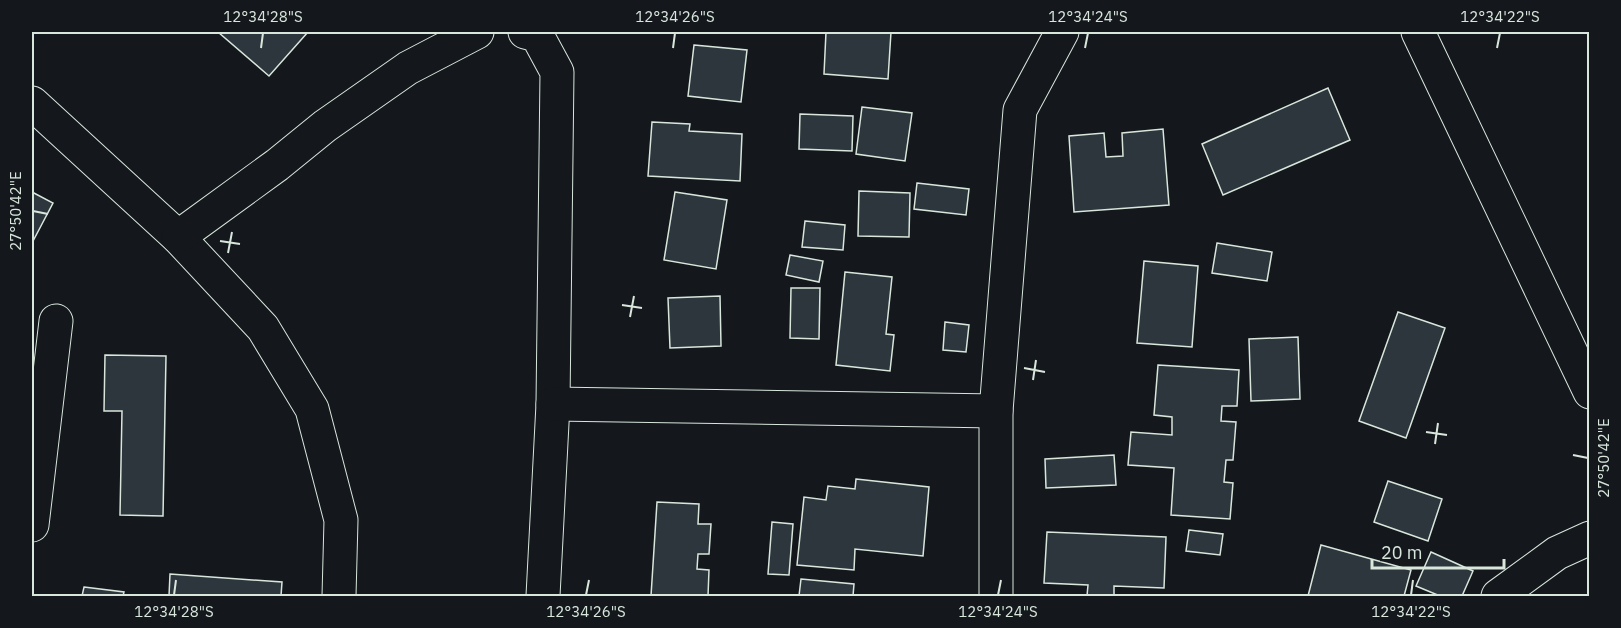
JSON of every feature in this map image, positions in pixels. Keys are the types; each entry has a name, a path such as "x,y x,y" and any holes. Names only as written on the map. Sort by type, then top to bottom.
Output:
{"street":[{"path":"178,237 277,165 325,126 408,68 477,32"},
{"path":"525,32 537,35 557,72 553,404 543,597"},
{"path":"996,597 996,411 1020,110 1062,32"},
{"path":"1418,32 1590,392"},
{"path":"32,103 178,237 263,328 312,409 341,520 339,597"},
{"path":"32,525 56,321"},
{"path":"553,404 996,411"},
{"path":"1498,597 1557,553 1590,538"}],"building":[{"path":"218,32 308,32 269,76"},
{"path":"826,32 891,32 888,79 824,74"},
{"path":"694,45 747,50 741,102 688,96"},
{"path":"1328,88 1350,140 1223,195 1202,144"},
{"path":"862,107 912,113 905,161 856,154"},
{"path":"800,114 853,116 852,151 799,149"},
{"path":"652,122 690,124 689,131 742,134 740,181 648,176"},
{"path":"1163,129 1169,205 1074,212 1069,136 1104,133 1106,157 1123,156 1122,133"},
{"path":"917,183 969,189 966,215 914,209"},
{"path":"859,191 910,193 909,237 858,236"},
{"path":"32,192 53,203 32,243"},
{"path":"675,192 727,200 716,269 664,260"},
{"path":"805,221 845,225 843,250 802,247"},
{"path":"1217,243 1272,252 1267,281 1212,273"},
{"path":"790,255 823,261 819,282 786,275"},
{"path":"1144,261 1198,266 1192,347 1137,343"},
{"path":"845,272 892,277 886,334 894,335 890,371 836,365"},
{"path":"791,288 820,288 819,339 790,338"},
{"path":"720,296 721,346 670,348 668,298"},
{"path":"1398,312 1445,328 1406,438 1359,421"},
{"path":"945,322 969,325 966,352 943,350"},
{"path":"1298,337 1300,399 1251,401 1249,339"},
{"path":"105,355 166,356 163,516 120,515 122,411 104,411"},
{"path":"1158,365 1239,370 1237,406 1222,406 1221,421 1236,422 1233,460 1226,460 1224,482 1233,483 1230,519 1171,515 1174,468 1128,465 1131,432 1172,435 1172,417 1154,415"},
{"path":"1114,455 1116,485 1046,488 1045,459"},
{"path":"856,479 929,487 923,556 855,549 854,570 797,565 804,497 826,500 828,486 855,489"},
{"path":"1388,481 1442,499 1428,541 1374,522"},
{"path":"657,502 699,504 698,524 711,524 709,554 698,554 697,569 709,570 708,596 651,596"},
{"path":"772,522 793,524 789,575 768,574"},
{"path":"1189,530 1223,534 1220,555 1186,551"},
{"path":"1047,532 1166,537 1164,588 1114,586 1114,596 1087,596 1088,585 1044,583"},
{"path":"1321,545 1411,570 1404,596 1308,596"},
{"path":"1431,552 1473,571 1462,596 1440,596 1416,586"},
{"path":"170,574 282,582 281,596 169,596"},
{"path":"801,579 854,584 853,596 799,596"},
{"path":"84,587 124,592 123,596 82,596"}]}
